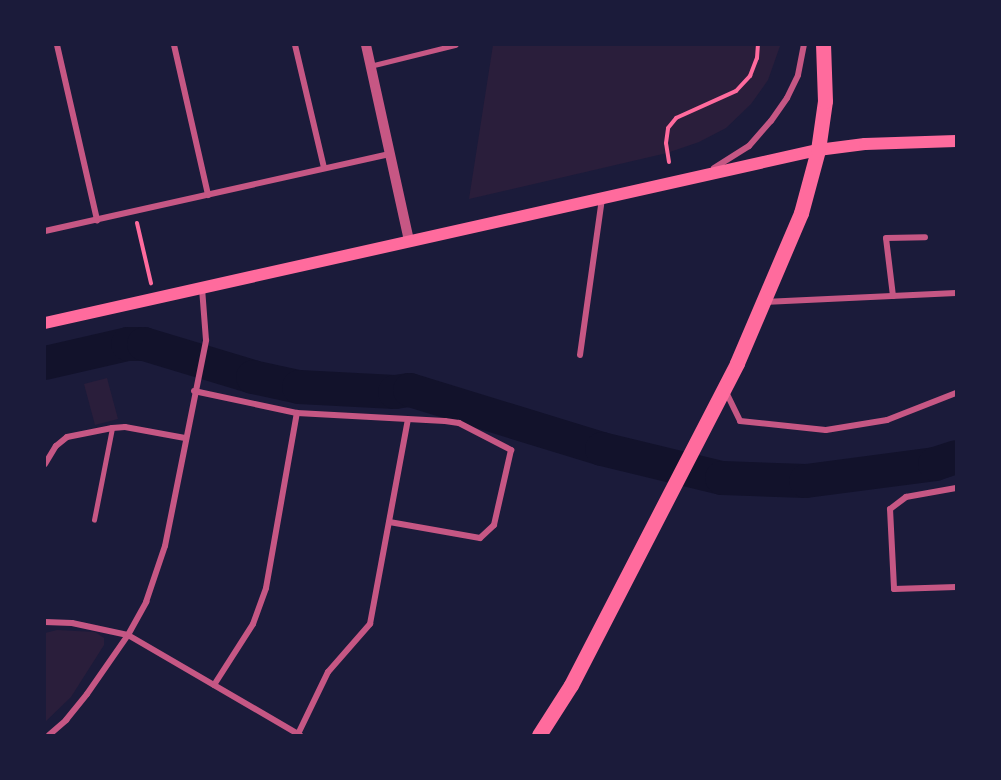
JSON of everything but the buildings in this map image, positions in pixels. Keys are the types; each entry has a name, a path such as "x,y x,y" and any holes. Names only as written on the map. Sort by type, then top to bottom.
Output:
{"main road":[{"path":"539,735 571,685 724,388 801,213 818,150 825,101 824,45"},
{"path":"45,323 818,150 865,144 956,141"}],"street":[{"path":"57,45 97,220"},
{"path":"174,45 208,195"},
{"path":"296,45 324,168"},
{"path":"366,45 409,242"},
{"path":"686,179 723,165 749,146 765,128 786,98 798,75 804,45"},
{"path":"45,231 390,154"},
{"path":"580,355 602,198"},
{"path":"892,296 886,238 925,237"},
{"path":"49,735 66,720 87,694 128,635 146,602 165,546 206,340 202,288"},
{"path":"763,302 956,293"},
{"path":"195,388 297,413 459,423 511,450 494,525 480,538 389,522"},
{"path":"724,388 740,421 826,430 887,420 956,393"},
{"path":"214,685 253,624 266,588 297,413"},
{"path":"45,622 72,623 128,635 299,734 328,672 370,624 408,419"},
{"path":"45,464 56,446 67,437 112,428 125,427 186,438"},
{"path":"956,488 906,497 890,509 894,589 956,587"}],"lane":[{"path":"370,66 455,45"},
{"path":"94,520 112,428"}],"path":[{"path":"669,162 666,142 668,128 676,118 736,91 750,76 757,58 758,45"},
{"path":"135,211 151,283"}],"shaded area":[{"path":"493,45 780,46 768,80 751,104 726,128 699,142 667,153 469,199"},
{"path":"107,378 118,419 95,425 84,384"},
{"path":"57,630 95,632 104,638 104,645 71,697 45,722 45,633"}],"waterway":[{"path":"45,363 128,344 144,344 253,377 299,387 395,392 410,390 602,449 722,478 806,481 935,464 956,457"}]}
